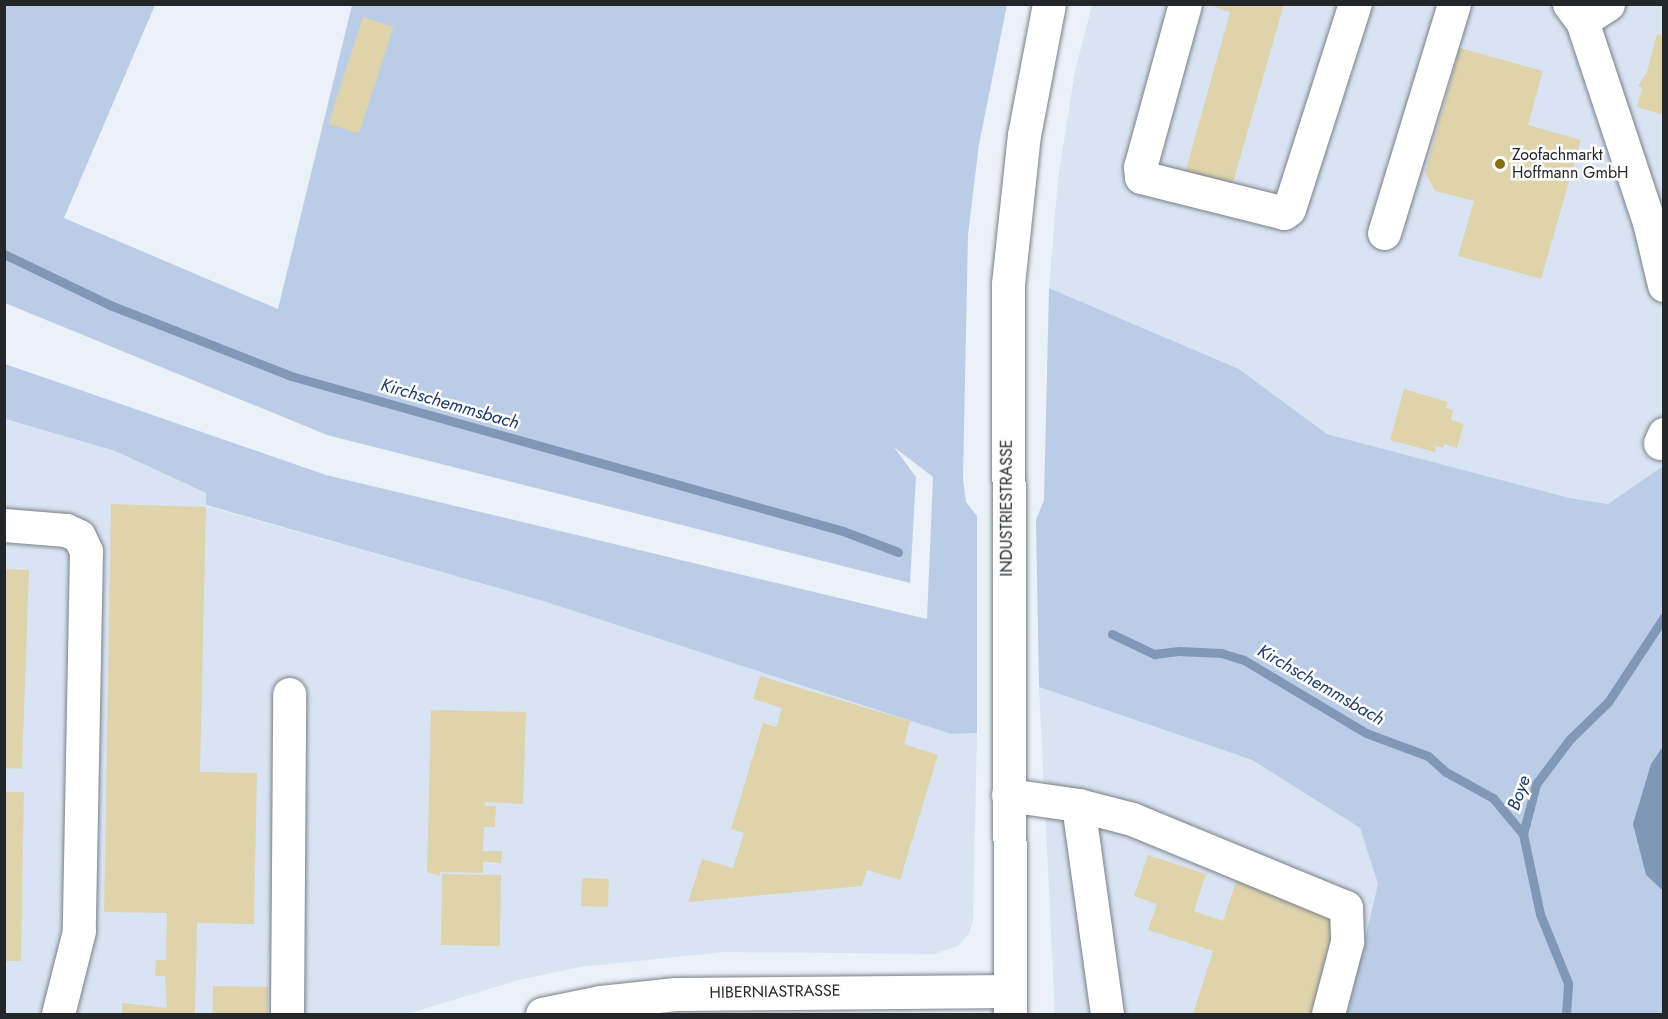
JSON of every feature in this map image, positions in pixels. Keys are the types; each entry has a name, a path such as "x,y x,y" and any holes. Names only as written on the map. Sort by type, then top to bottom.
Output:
{"street":[{"name":"INDUSTRIESTRASSE","path":"1010,1003 1008,284 1024,135 1049,4"},
{"path":"1185,4 1140,167 1141,177 1284,213 1289,208 1355,4"},
{"path":"1384,232 1454,4"},
{"path":"1586,10 1664,285"},
{"path":"4,525 66,530 79,536 86,551 79,931 58,1014"},
{"path":"287,1014 290,694"},
{"path":"1008,795 1078,805 1132,819 1346,907 1347,942 1328,1014"},
{"path":"1078,805 1107,1014"},
{"name":"HIBERNIASTRASSE","path":"542,1014 676,994 1010,1003"}],"shaded area":[{"path":"4,5 155,5 64,218 278,309 352,5 1007,5 979,144 968,235 963,479 966,502 977,516 977,733 951,734 543,601 206,505 206,493 115,451 5,419 5,364 326,475 927,619 933,477 894,447 916,477 910,583 327,435 5,303"},
{"path":"1092,5 1663,5 1663,466 1608,504 1570,498 1327,434 1239,369 1049,288 1058,179 1075,71"},
{"path":"1049,288 1239,369 1327,434 1570,498 1608,504 1663,466 1663,746 1651,764 1646,875 1663,891 1663,1014 1347,1014 1378,884 1360,828 1252,760 1039,687 1036,520 1044,500"},
{"path":"4,419 115,451 206,493 206,506 543,601 951,734 977,733 973,922 968,935 958,946 934,954 724,952 580,967 519,980 407,1014 5,1014"},
{"path":"1039,687 1252,760 1360,828 1378,884 1347,1014 1055,1014"},
{"path":"1663,746 1663,891 1646,875 1633,824 1651,764"}],"building":[{"path":"1205,4 1284,4 1232,186 1185,173 1230,12"},
{"path":"363,17 393,27 359,133 328,124"},
{"path":"1657,34 1664,36 1664,115 1637,107 1642,88 1638,86 1647,72"},
{"path":"1460,48 1543,71 1528,125 1581,140 1541,279 1458,256 1474,201 1435,191 1425,173"},
{"path":"1404,389 1448,402 1446,408 1453,410 1451,420 1464,424 1457,448 1444,444 1443,448 1436,446 1435,452 1390,440"},
{"path":"111,504 206,507 200,772 257,773 254,924 197,923 195,1014 122,1014 122,1003 167,1008 165,976 155,976 156,960 166,960 167,913 104,912"},
{"path":"4,569 29,570 22,769 4,768"},
{"path":"760,676 910,721 904,744 938,755 900,880 867,870 862,886 688,902 702,859 733,868 744,833 731,829 763,723 776,727 782,708 753,699"},
{"path":"431,710 526,712 523,804 485,802 485,806 496,806 495,827 484,827 483,851 502,851 501,863 483,862 483,873 440,872 440,876 427,872"},
{"path":"4,792 24,792 21,961 4,961"},
{"path":"1148,855 1206,874 1194,911 1223,921 1236,881 1345,916 1312,1014 1193,1014 1213,951 1148,930 1157,904 1134,896"},
{"path":"442,874 501,875 500,946 441,945"},
{"path":"582,878 609,879 608,907 581,906"},
{"path":"213,986 268,987 268,1014 213,1014"}],"waterway":[{"name":"Kirchschemmsbach","path":"4,254 110,305 291,376 843,531 898,552"},
{"name":"Boye","path":"1566,1014 1568,983 1540,914 1523,834 1536,784 1570,739 1608,702 1664,617"},
{"name":"Kirchschemmsbach","path":"1112,634 1154,654 1179,651 1221,653 1244,660 1366,733 1428,756 1446,772 1493,798 1523,834"}],"place":[{"name":"Zoofachmarkt Hoffmann GmbH","path":"1500,164"}]}
